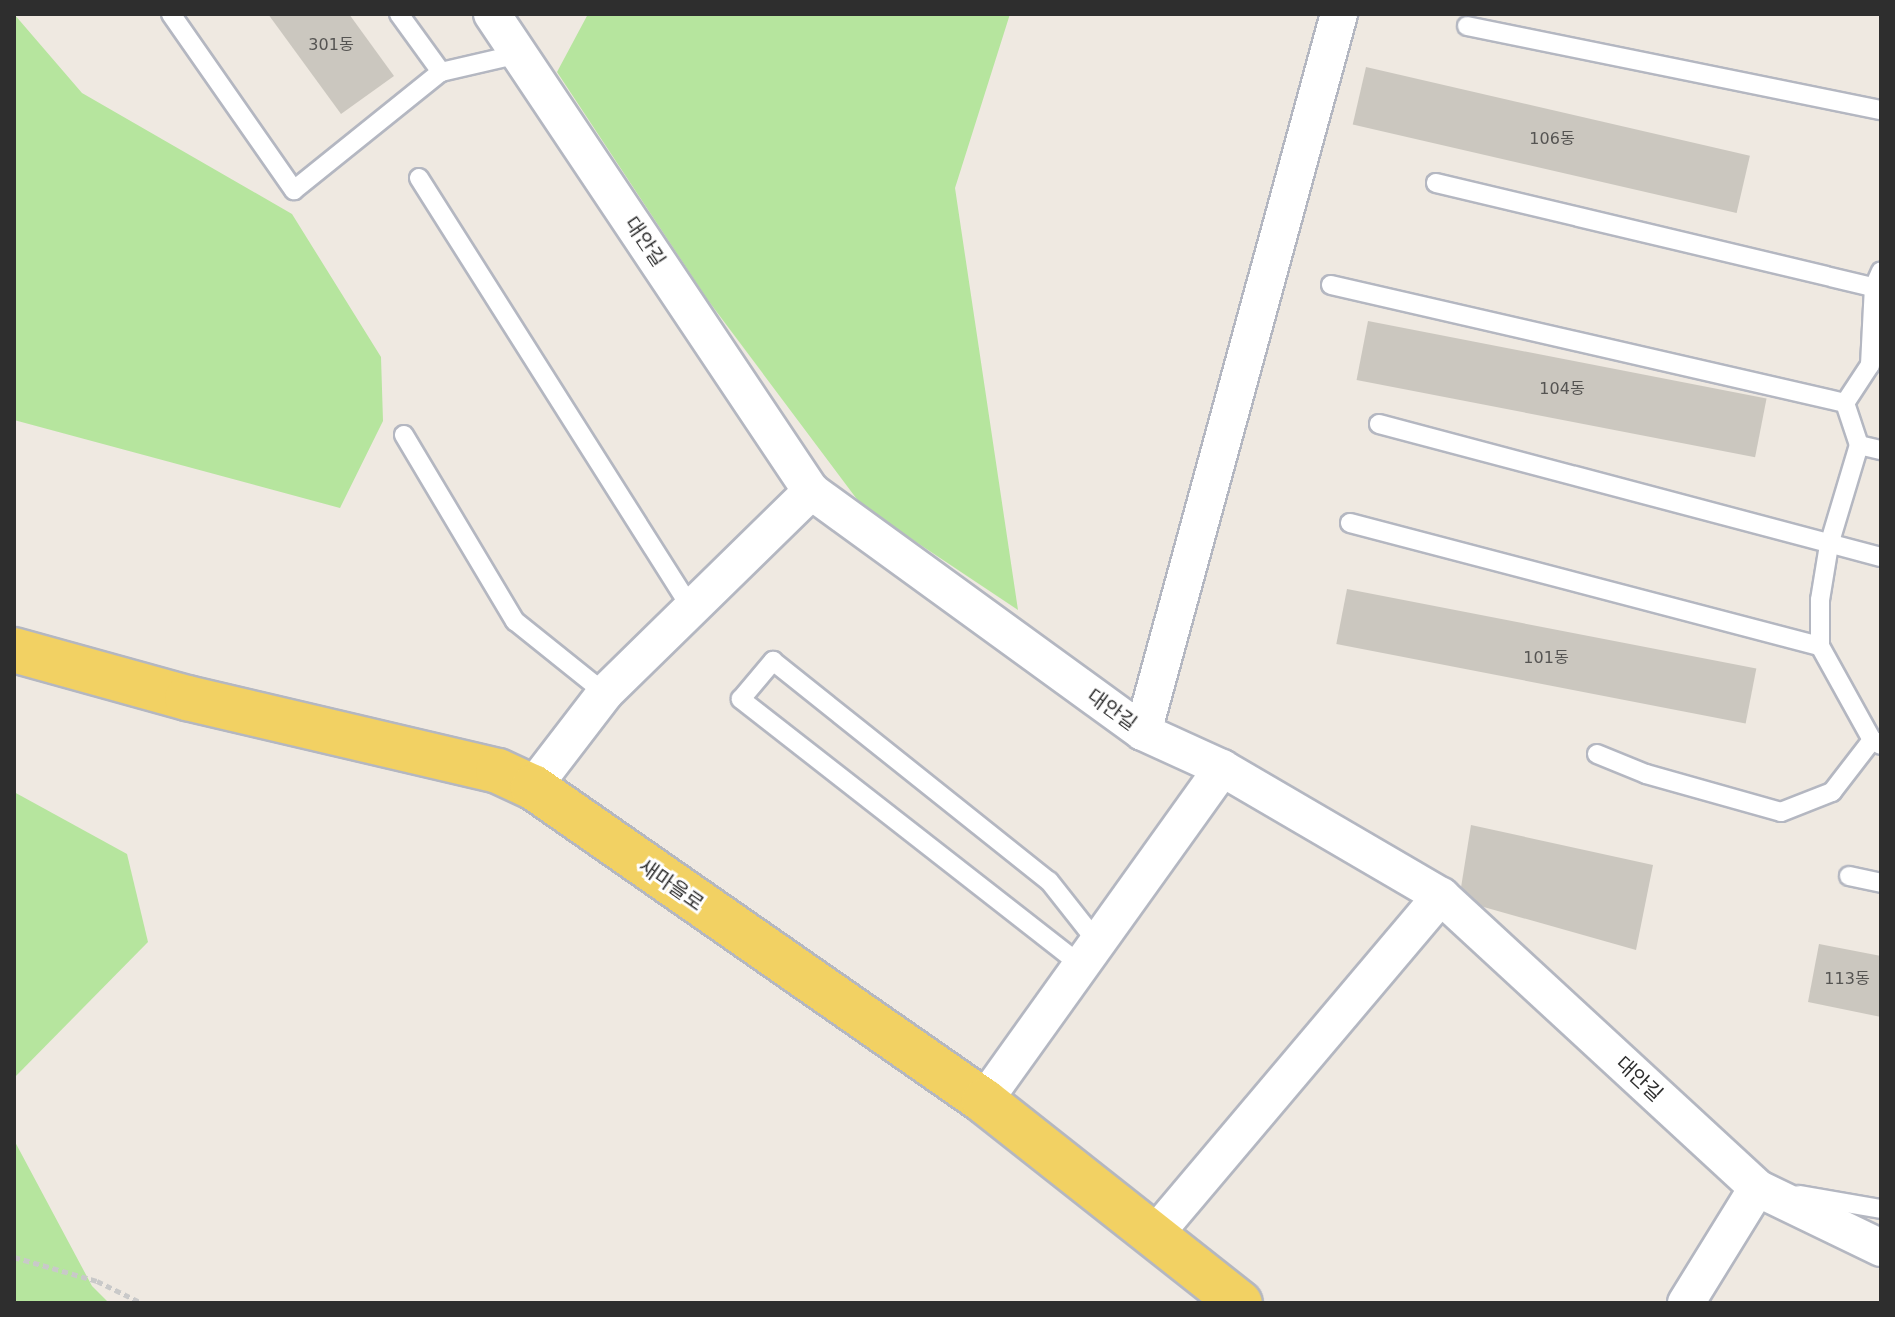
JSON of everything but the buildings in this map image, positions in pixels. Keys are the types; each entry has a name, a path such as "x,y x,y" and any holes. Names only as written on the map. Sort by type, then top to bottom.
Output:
{"main road":[{"name":"새마을로","path":"14,650 187,698 498,771 533,787 984,1101 1156,1233 1240,1303"}],"street":[{"name":"대안길","path":"492,14 811,491 1143,732 1222,768 1441,896 1757,1188 1881,1248"},
{"path":"1143,732 1339,14"},
{"path":"533,787 605,693 811,491"},
{"path":"984,1101 1222,768"},
{"path":"1156,1233 1441,896"},
{"path":"1686,1303 1757,1188"}],"lane":[{"path":"171,14 294,190 441,72 519,54"},
{"path":"399,14 441,72"},
{"path":"1467,26 1881,110"},
{"path":"419,178 691,608"},
{"path":"1436,183 1879,282 1870,365 1845,403"},
{"path":"1331,285 1845,403"},
{"path":"1597,754 1646,774 1781,812 1832,792 1876,742 1820,646 1820,600 1829,545 1859,445 1845,403"},
{"path":"1379,424 1881,557"},
{"path":"404,435 515,621 605,693"},
{"path":"1859,445 1881,450"},
{"path":"1350,523 1820,646"},
{"path":"773,661 1049,881 1090,954 741,699 773,661"},
{"path":"1849,876 1881,883"},
{"path":"1757,1188 1881,1209"}],"path":[{"path":"14,1257 97,1281 142,1303"}],"green space":[{"path":"14,14 82,93 292,214 381,357 383,421 340,508 14,420"},
{"path":"588,14 1010,14 955,188 1018,610 862,506 707,299 557,72"},
{"path":"14,792 127,854 148,942 14,1078"},
{"path":"14,1140 92,1286 109,1303 14,1303"}]}
